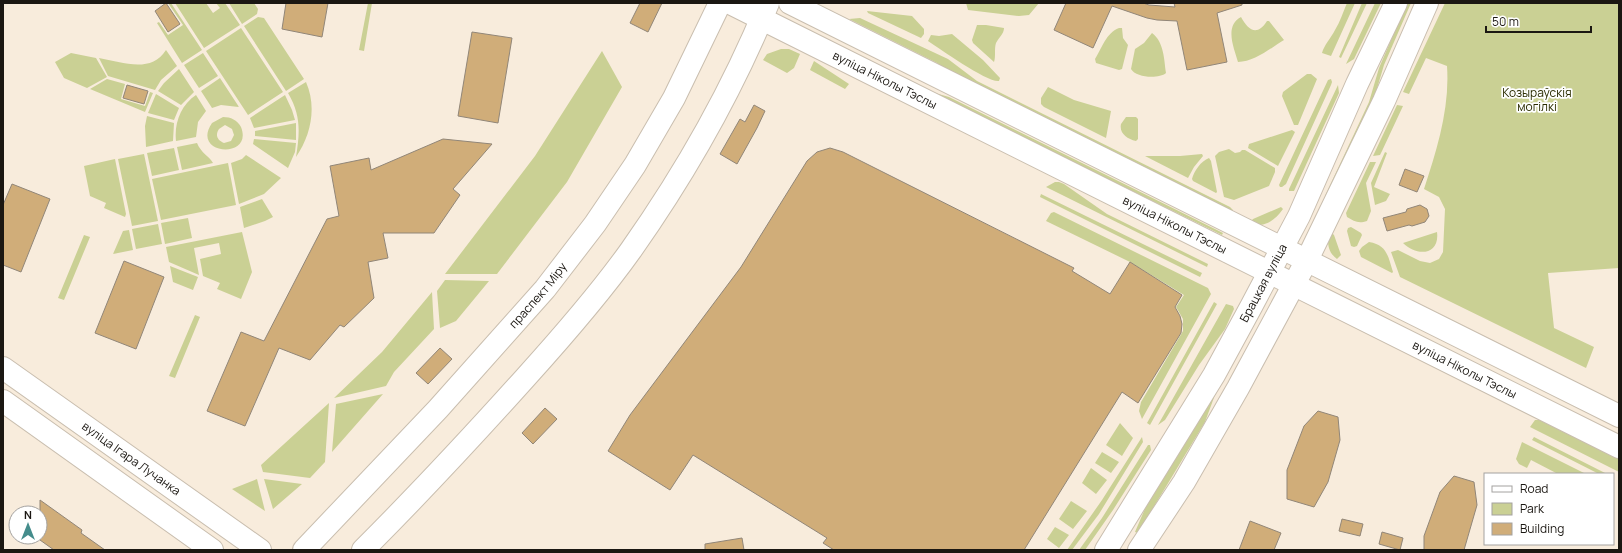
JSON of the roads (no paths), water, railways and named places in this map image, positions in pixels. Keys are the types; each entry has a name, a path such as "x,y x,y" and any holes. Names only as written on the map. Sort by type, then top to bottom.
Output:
{"main road":[{"name":"праспект Міру","path":"304,550 438,409 545,289 595,224 635,165 674,98 720,3"},
{"name":"вуліца Ніколы Тэслы","path":"730,3 765,11 1269,272 1619,447"},
{"path":"790,3 1619,416"},
{"name":"Брацкая вуліца","path":"1106,550 1214,375 1282,248 1301,211 1357,84 1396,3"},
{"path":"1140,550 1184,482 1238,388 1307,260 1384,101 1427,3"},
{"path":"363,550 491,416 579,318 631,250 673,188 713,119 743,62 765,11"},
{"name":"вуліца Ігара Лучанка","path":"3,368 260,550"},
{"path":"3,401 212,550"}],"park label":[{"name":"Козыраўскія могілкі","path":"1537,100"}]}
